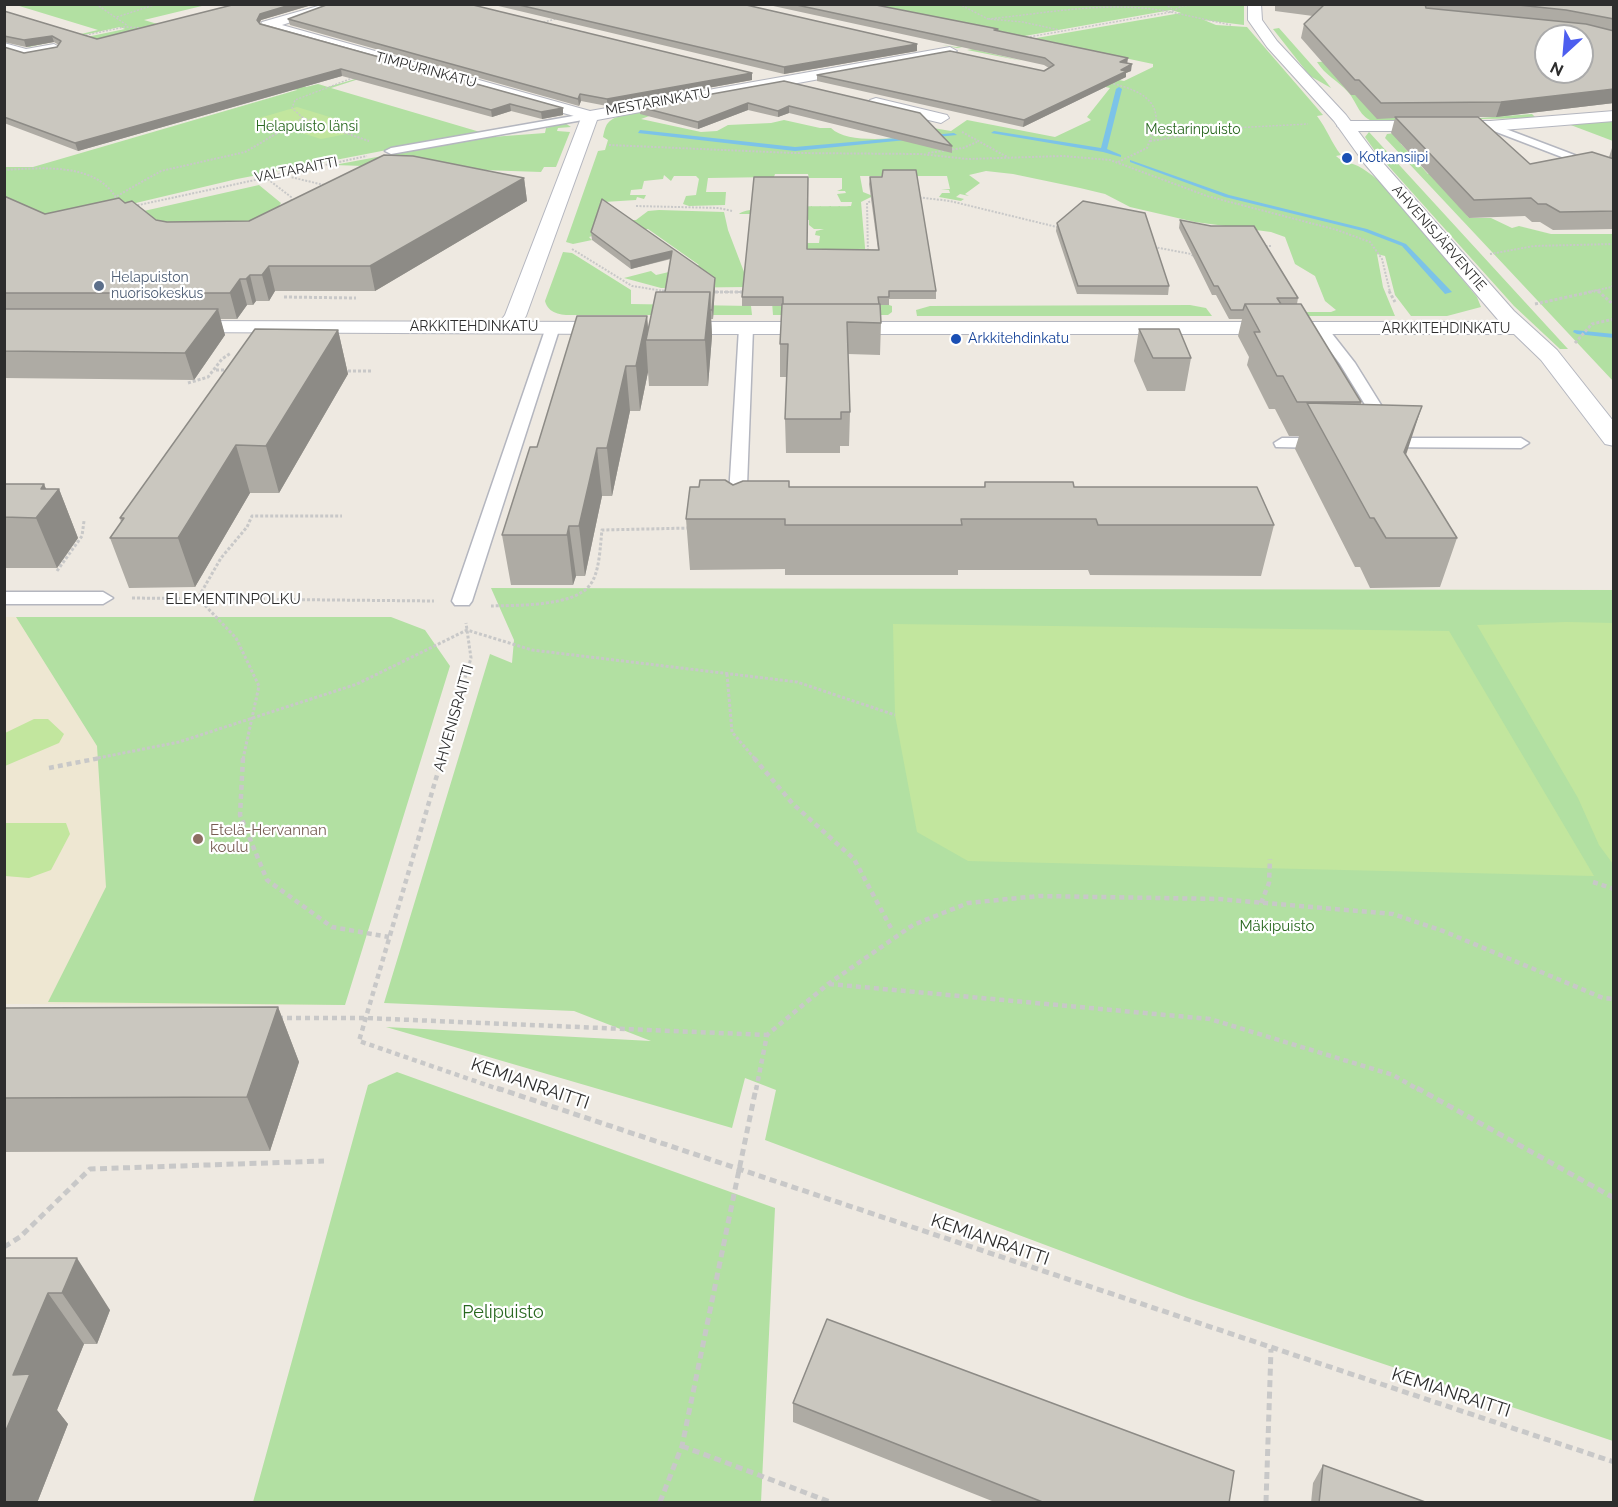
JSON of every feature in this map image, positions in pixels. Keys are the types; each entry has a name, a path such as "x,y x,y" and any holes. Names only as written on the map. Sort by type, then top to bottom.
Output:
{"street":[{"name":"TIMPURINKATU","path":"341,4 267,25 590,116"},
{"name":"AHVENISJÄRVENTIE","path":"1254,4 1254,15 1259,27 1345,126 1370,159 1520,328 1549,355 1614,439"},
{"name":"MESTARINKATU","path":"507,327 515,316 590,116 956,52 915,44"},
{"path":"4,47 26,53 54,48"},
{"path":"749,73 818,89"},
{"path":"861,99 941,118"},
{"path":"1345,126 1490,126 1614,116"},
{"name":"ARKKITEHDINKATU","path":"159,327 1520,328"}],"lane":[{"path":"391,151 590,116"},
{"path":"1490,126 1614,174"},
{"path":"462,602 553,327"},
{"path":"736,527 746,328"},
{"path":"1321,329 1347,363 1397,443"},
{"path":"1282,443 1340,443"},
{"path":"1362,443 1521,443"},
{"path":"11,598 103,598"}],"path":[{"path":"96,4 129,27"},
{"path":"117,17 157,4"},
{"path":"959,4 988,20 1023,22 1063,31"},
{"path":"1165,4 1172,10"},
{"path":"1023,38 1204,4"},
{"path":"988,20 1099,7 1152,8 1172,10 1217,24 1259,27"},
{"path":"533,26 560,18"},
{"path":"54,48 73,38 129,27 148,29"},
{"path":"352,134 303,118 292,108 295,100 311,92 402,63"},
{"path":"1107,82 1139,90 1152,100 1157,113 1150,141 1143,150 1119,162"},
{"path":"114,202 117,196 161,171 245,152 303,118"},
{"path":"941,118 977,142 1009,159"},
{"path":"1150,141 1215,129 1317,124"},
{"path":"920,154 963,148 977,142"},
{"path":"579,143 793,153 920,154 968,159 1073,157 1119,162 1207,196 1336,230 1370,242 1382,259 1387,286 1398,308"},
{"name":"VALTARAITTI","path":"129,207 264,176 391,151"},
{"path":"4,170 43,169 82,173 100,181 117,196"},
{"path":"276,174 333,187"},
{"path":"264,176 291,197 292,205"},
{"path":"317,192 324,185"},
{"path":"868,263 867,203 885,197"},
{"path":"908,197 950,201 1062,228"},
{"path":"636,206 719,208 732,211"},
{"path":"1489,254 1534,246 1614,244"},
{"path":"1150,246 1191,254 1198,259"},
{"path":"1260,246 1271,246"},
{"path":"565,247 579,252 632,286 655,291 676,292"},
{"path":"1191,254 1200,251"},
{"path":"1534,304 1612,287 1614,273"},
{"path":"1597,290 1614,305"},
{"path":"700,292 746,292"},
{"path":"1573,345 1592,324 1614,319"},
{"path":"188,383 208,377 216,370 222,359 240,346"},
{"path":"216,370 234,370"},
{"path":"337,370 371,371"},
{"path":"342,516 252,516 247,526 221,558 198,598 236,638 259,686 243,753 240,815 267,880 332,927 389,937"},
{"path":"11,598 35,575 58,571 82,536 84,521"},
{"name":"ELEMENTINPOLKU","path":"103,598 462,602 484,606 539,604 582,592 592,583 602,530 736,527"},
{"name":"AHVENISRAITTI","path":"359,1041 471,658 462,602"},
{"path":"49,768 179,742 357,684 467,630 532,650 797,682 896,716"},
{"path":"727,674 732,732 793,804 854,859 891,928"},
{"path":"1261,903 1269,883 1270,859"},
{"path":"1593,882 1614,889"},
{"path":"660,1503 682,1446 767,1035 828,984 913,925 968,903 1039,896 1261,903 1393,914 1443,931 1603,998 1614,999"},
{"path":"828,984 1210,1019 1393,1075 1614,1198"},
{"path":"272,1018 365,1018 767,1035"},
{"name":"KEMIANRAITTI","path":"359,1041 739,1171 1614,1462"},
{"path":"4,1247 20,1237 90,1169 324,1161"},
{"path":"1266,1503 1271,1349"},
{"path":"682,1446 830,1503"}],"shaded area":[{"name":"Etelä-Hervannan koulu","path":"5,617 377,618 339,1005 5,1004"}],"green space":[{"name":"Helapuisto länsi","path":"16,5 206,5 144,20 198,36 274,77 306,87 318,84 328,87 396,67 331,88 480,132 237,179 5,234 5,167 33,167 297,90 127,38 95,46 77,39 125,29 120,27 29,47 14,44 30,46 98,30"},
{"name":"Mestarinpuisto","path":"867,5 1244,5 1244,25 1204,20 1216,25 1247,27 1323,115 1317,116 1341,155 1336,156 1362,168 1386,187 1477,297 1481,307 1447,316 1411,316 1395,295 1385,256 1377,254 1383,287 1395,316 1236,316 1233,312 1331,312 1336,310 1325,301 1315,276 1295,264 1285,237 1271,232 1195,222 1130,207 1105,194 1013,174 986,171 969,175 980,183 965,194 969,196 960,194 956,197 964,199 961,201 939,197 942,193 950,193 949,190 941,190 950,189 947,176 860,176 863,192 873,196 861,202 866,259 889,305 892,306 892,312 888,315 773,315 772,302 807,250 807,243 819,243 820,236 815,235 816,231 824,229 814,229 809,225 809,220 764,214 739,214 774,207 851,206 852,202 841,202 837,194 846,193 837,191 842,189 842,178 809,178 808,174 775,174 774,177 708,178 706,192 726,192 725,205 689,206 683,204 686,196 696,195 699,179 696,176 674,176 671,181 664,175 663,179 644,181 642,189 631,190 630,195 646,195 644,199 637,197 636,200 604,202 599,220 636,220 648,211 659,210 724,212 728,230 749,285 746,287 661,288 624,278 651,271 656,275 699,265 648,229 596,235 589,237 592,240 573,244 566,242 598,151 605,150 608,140 603,137 606,126 617,117 653,111 655,114 641,119 701,132 717,131 728,125 771,123 784,120 820,128 831,128 840,134 866,139 937,134 938,132 933,128 951,131 967,120 1055,137 1091,120 1087,117 1110,88 1065,78 1078,72 1124,81 1153,67 1153,64 1035,39 976,50 1023,61 967,50 1181,13 1171,10 957,48 942,45 956,47 1019,35"},
{"path":"1279,28 1331,88 1310,76 1273,29"},
{"path":"1340,61 1467,119 1532,114 1536,118 1372,121 1361,112 1348,92 1317,62"},
{"path":"297,107 356,125 357,132 321,139 256,119"},
{"path":"1613,119 1613,141 1568,124"},
{"path":"565,123 571,127 558,128 557,131 570,132 556,167 544,167 541,172 334,165 479,138 545,133 546,128"},
{"path":"1369,132 1568,349 1560,349 1514,306 1375,151 1365,137"},
{"path":"1396,133 1401,144 1428,174 1433,174 1469,218 1491,218 1512,228 1519,226 1551,234 1613,234 1613,381 1385,138 1387,134"},
{"path":"259,185 281,203 261,233 133,221 135,213"},
{"path":"563,252 572,253 631,290 631,304 751,306 752,315 560,314 550,310 545,301"},
{"path":"1190,305 1206,308 1212,316 917,316 916,310 930,306"},
{"name":"Mäkipuisto","path":"491,588 1613,590 1613,1441 1187,1298 765,1140 776,1090 745,1078 732,1128 386,1027 651,1041 574,1011 384,1003 490,654 512,663 514,640"},
{"name":"Etelä-Hervannan koulu","path":"16,617 391,617 425,630 450,666 345,1005 48,1002 106,887 97,746"},
{"path":"1613,623 1613,864 1599,845 1578,798 1477,625"},
{"path":"893,624 1449,631 1594,876 968,861 917,832 895,715"},
{"path":"34,719 48,719 64,734 59,743 5,766 5,733"},
{"path":"4,823 66,823 70,834 51,870 29,878 5,876"},
{"name":"Pelipuisto","path":"397,1072 775,1208 761,1502 253,1502 368,1085"}],"building":[{"path":"236,4 293,4 260,14 257,20 260,24 563,108 541,112 510,104 491,110 341,69 75,143 4,117 4,47 24,53 57,47 61,41 52,36 24,40 4,36 4,11 97,39"},
{"path":"329,4 469,4 752,73 607,99 580,94 578,99 288,19"},
{"path":"515,4 742,4 917,44 784,67"},
{"path":"792,4 871,4 1128,58 1120,62 1132,64 1121,70 1127,71 1024,120 817,75 950,51 1044,71 1054,65 1045,58"},
{"path":"1325,4 1425,4 1426,8 1586,24 1534,24 1534,84 1594,84 1594,26 1614,31 1614,89 1501,102 1381,103 1359,80 1355,80 1304,24"},
{"path":"1509,4 1614,4 1614,19 1566,10"},
{"path":"784,81 920,113 952,146 789,106 778,111 748,103 698,122 640,107"},
{"path":"1395,117 1478,117 1530,164 1592,152 1614,159 1614,211 1560,212 1546,204 1538,204 1531,198 1474,200"},
{"path":"384,155 413,156 524,178 370,266 269,266 262,275 250,275 246,279 240,279 230,293 4,293 4,196 45,214 119,198 125,203 132,201 156,220 167,222 249,221"},
{"path":"883,170 916,170 936,291 889,291 889,297 878,297 879,304 783,304 783,297 742,297 754,177 808,177 807,249 879,250 870,177 882,177"},
{"path":"602,199 715,278 712,310 710,310 710,292 665,292 672,251 630,261 591,232"},
{"path":"1083,201 1145,213 1169,286 1078,286 1057,223"},
{"path":"1180,220 1211,226 1254,226 1298,298 1277,298 1281,304 1245,304 1243,310 1231,310 1218,286 1214,286"},
{"path":"656,292 710,292 705,340 646,340"},
{"path":"782,304 880,304 881,323 847,322 850,412 841,412 841,419 785,419 788,344 780,344"},
{"path":"1245,304 1301,304 1361,402 1297,402 1283,376 1277,376 1254,332 1260,332"},
{"path":"4,309 218,309 185,353 4,351"},
{"path":"577,316 647,316 636,366 626,366 607,448 597,448 579,526 569,526 567,535 502,535 530,447 537,447"},
{"path":"255,329 338,330 266,446 236,445 178,538 110,538 124,518 120,518"},
{"path":"1139,329 1179,329 1191,358 1153,358"},
{"path":"1307,403 1422,406 1404,452 1457,538 1386,538 1374,518 1370,518"},
{"path":"700,480 725,480 733,485 743,481 789,481 789,487 985,487 985,482 1073,482 1074,487 1257,487 1274,525 1098,525 1096,519 961,519 962,525 785,525 785,519 686,519 690,487 699,487"},
{"path":"4,484 44,484 41,489 59,489 36,518 4,517"},
{"path":"278,1007 247,1097 4,1098 4,1008"},
{"path":"4,1258 77,1258 62,1293 48,1293 13,1375 30,1374 4,1435"},
{"path":"827,1319 1234,1471 1229,1503 1045,1503 793,1403"},
{"path":"1323,1465 1428,1503 1319,1503"}],"waterway":[{"path":"1104,150 1119,89"},
{"path":"640,132 795,149 954,135"},
{"path":"994,133 1104,150"},
{"path":"1104,150 1119,156"},
{"path":"1132,161 1227,196 1365,230 1404,245 1448,292"},
{"path":"1577,332 1614,336"}],"place":[{"name":"Kotkansiipi","path":"1347,158"},
{"name":"Helapuiston nuorisokeskus","path":"99,286"},
{"name":"Arkkitehdinkatu","path":"956,339"},
{"name":"Etelä-Hervannan koulu","path":"198,839"}]}
